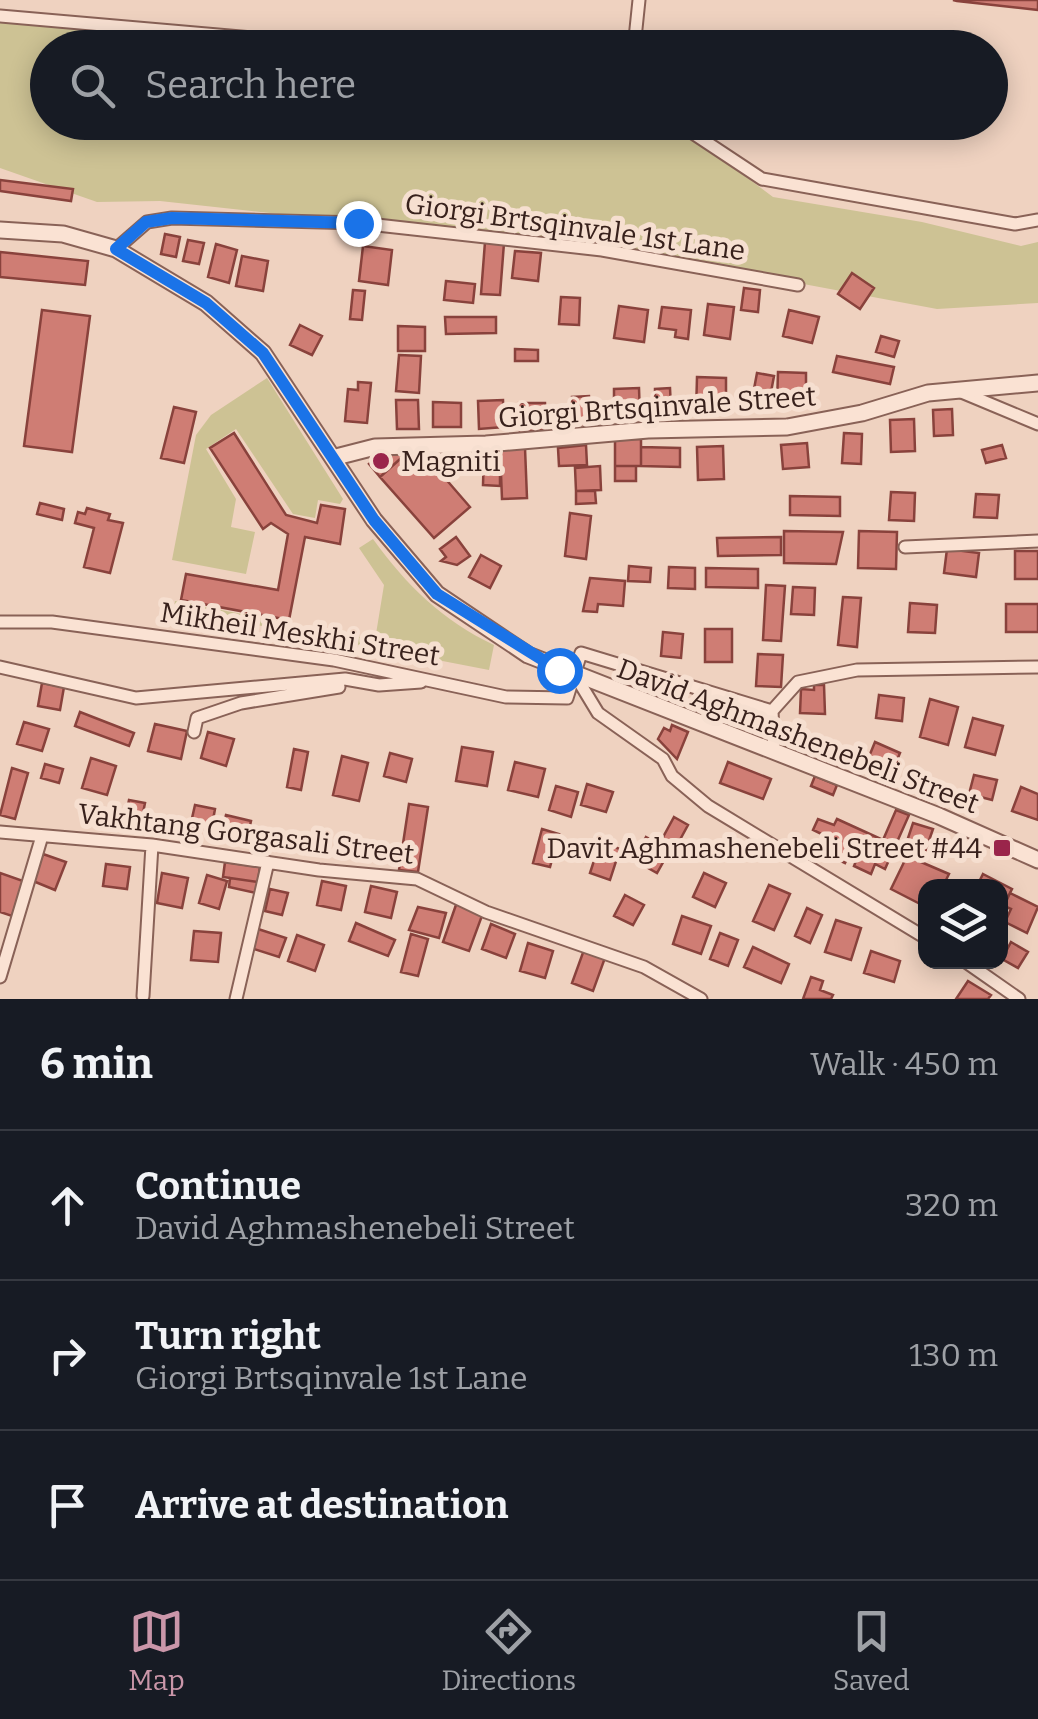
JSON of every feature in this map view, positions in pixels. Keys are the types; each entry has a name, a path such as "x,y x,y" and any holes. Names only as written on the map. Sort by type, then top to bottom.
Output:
{"street":[{"path":"636,30 639,0"},
{"path":"0,16 162,30"},
{"path":"703,140 762,179 1016,224 1038,220"},
{"name":"Giorgi Brtsqinvale 1st Lane","path":"116,249 146,222 172,218 358,223 602,250 798,285"},
{"name":"David Aghmashenebeli Street","path":"0,230 64,234 116,249 206,303 263,353 374,520 437,594 528,655 940,816 1038,860"},
{"name":"Giorgi Brtsqinvale Street","path":"336,458 375,447 486,444 648,430 787,427 954,388 1038,383"},
{"path":"954,388 1038,424"},
{"path":"905,547 1038,542"},
{"name":"Mikheil Meskhi Street","path":"0,622 52,622 315,658 506,697 567,698 575,676"},
{"path":"772,710 581,652 575,676 598,713 663,760 672,776 708,806 918,933"},
{"path":"0,667 136,698 311,681 345,680 378,685"},
{"path":"774,752 772,710 798,682 857,670 1038,667"},
{"path":"194,732 197,718 241,704 328,688 438,682"},
{"name":"Vakhtang Gorgasali Street","path":"0,832 152,844 417,879 486,912 644,967 701,999"},
{"path":"0,977 42,836"},
{"path":"143,996 152,844"},
{"path":"236,999 268,862"},
{"path":"976,969 1019,999"}],"shaded area":[{"path":"0,16 117,27 117,30 30,30 30,140 696,140 773,197 922,222 1021,246 1038,242 1038,303 937,309 643,254 160,201 97,202 0,168"},
{"path":"267,378 343,499 340,504 318,500 315,518 293,514 236,429 206,449 236,499 231,527 255,532 246,574 172,560 196,435 211,415"},
{"path":"373,539 427,600 458,625 494,645 489,670 174,609 175,601 375,640 384,585 359,548"}],"building":[{"path":"953,0 1038,0 1038,10 957,1"},
{"path":"0,180 73,189 71,201 0,191"},
{"path":"165,234 180,237 176,257 161,254"},
{"path":"188,240 204,243 199,264 183,261"},
{"path":"485,242 504,243 500,295 481,294"},
{"path":"216,244 237,250 229,283 208,277"},
{"path":"363,246 392,250 388,285 359,281"},
{"path":"515,251 541,253 538,281 512,278"},
{"path":"0,252 88,261 85,285 0,277"},
{"path":"242,256 268,261 263,291 236,286"},
{"path":"852,273 874,288 860,309 838,294"},
{"path":"446,281 475,284 473,303 444,300"},
{"path":"744,288 760,290 758,312 741,310"},
{"path":"353,290 365,291 362,320 350,319"},
{"path":"561,297 580,298 579,325 559,324"},
{"path":"708,304 734,307 730,339 704,335"},
{"path":"619,306 648,310 644,342 614,338"},
{"path":"662,307 691,310 688,339 675,337 676,330 659,328"},
{"path":"42,310 90,316 72,452 24,446"},
{"path":"789,310 819,317 812,343 783,336"},
{"path":"445,317 496,317 496,333 446,334"},
{"path":"300,325 322,336 312,355 290,345"},
{"path":"398,326 425,327 425,351 398,351"},
{"path":"881,336 899,341 894,357 876,352"},
{"path":"515,349 538,350 538,361 515,361"},
{"path":"399,355 421,356 419,393 396,391"},
{"path":"837,356 894,367 890,384 833,372"},
{"path":"778,372 806,373 806,406 777,405"},
{"path":"757,373 774,376 768,408 751,405"},
{"path":"697,377 726,378 726,413 696,413"},
{"path":"358,382 371,383 367,423 345,421 348,389 358,390"},
{"path":"639,388 640,417 614,413 614,389"},
{"path":"670,388 671,408 655,408 655,389"},
{"path":"589,396 590,405 584,406 585,424 562,426 560,408 572,407 572,397"},
{"path":"396,400 418,400 419,429 397,429"},
{"path":"503,400 504,427 479,429 478,401"},
{"path":"433,402 461,403 461,427 433,427"},
{"path":"519,403 545,403 546,430 520,431"},
{"path":"174,407 196,412 184,463 161,458"},
{"path":"952,409 953,435 934,436 933,410"},
{"path":"914,419 915,451 891,452 890,420"},
{"path":"234,433 286,515 317,523 321,505 345,509 340,544 305,537 289,620 181,600 186,574 278,590 288,534 271,523 263,529 210,448"},
{"path":"844,433 862,434 861,464 842,463"},
{"path":"615,439 641,439 641,466 615,466"},
{"path":"807,443 809,467 783,469 781,445"},
{"path":"586,445 587,465 559,466 558,448"},
{"path":"1002,445 1006,458 986,463 982,450"},
{"path":"723,446 724,479 698,480 697,447"},
{"path":"641,447 680,448 680,467 641,466"},
{"path":"525,448 527,498 502,499 500,449"},
{"path":"409,451 417,460 424,454 470,507 434,538 380,477"},
{"path":"409,451 380,477 369,464 381,454"},
{"path":"484,451 493,452 492,472 500,472 500,486 483,485"},
{"path":"600,466 601,490 576,491 575,468"},
{"path":"615,466 636,466 636,481 615,481"},
{"path":"576,491 595,491 596,503 576,504"},
{"path":"891,492 915,493 914,521 889,520"},
{"path":"976,494 999,495 997,518 974,517"},
{"path":"790,496 840,497 840,516 790,515"},
{"path":"40,503 64,509 62,520 37,514"},
{"path":"87,508 110,514 108,520 123,523 110,573 84,567 94,528 75,523 78,512 85,514"},
{"path":"570,513 591,516 586,559 565,556"},
{"path":"784,531 843,532 836,564 784,563"},
{"path":"859,531 897,532 896,569 858,568"},
{"path":"456,537 470,556 457,565 441,561 446,557 440,549"},
{"path":"781,537 781,555 718,556 717,538"},
{"path":"947,549 979,553 976,577 944,573"},
{"path":"1015,551 1038,551 1038,579 1015,579"},
{"path":"481,555 501,566 490,588 469,577"},
{"path":"629,566 651,568 650,582 628,581"},
{"path":"669,567 695,568 695,589 668,588"},
{"path":"706,568 758,569 758,588 706,587"},
{"path":"590,578 625,581 623,606 598,604 597,612 583,611"},
{"path":"766,585 785,586 781,641 763,640"},
{"path":"793,587 815,588 814,615 791,614"},
{"path":"843,597 861,598 857,647 838,645"},
{"path":"910,603 937,605 935,633 908,632"},
{"path":"1006,604 1038,604 1038,632 1006,632"},
{"path":"705,629 732,629 732,662 705,662"},
{"path":"663,632 683,634 681,658 661,656"},
{"path":"758,654 783,655 781,687 756,686"},
{"path":"42,683 64,687 60,710 38,706"},
{"path":"814,685 824,685 825,714 800,713 801,689 814,690"},
{"path":"879,695 904,698 902,721 876,718"},
{"path":"930,699 958,707 948,745 920,737"},
{"path":"80,712 134,733 129,746 75,726"},
{"path":"973,718 1003,726 995,755 965,747"},
{"path":"24,722 49,729 42,751 17,744"},
{"path":"155,724 187,731 181,759 148,751"},
{"path":"672,725 688,732 677,759 658,739 664,728 670,731"},
{"path":"208,732 234,739 226,766 201,758"},
{"path":"875,742 900,753 893,770 868,759"},
{"path":"462,747 493,752 487,786 456,781"},
{"path":"294,749 308,752 301,790 287,787"},
{"path":"390,753 412,759 406,782 384,776"},
{"path":"342,756 368,763 359,801 333,795"},
{"path":"91,758 116,766 107,795 82,788"},
{"path":"515,762 545,769 538,797 508,790"},
{"path":"728,762 771,779 763,799 720,783"},
{"path":"45,764 63,769 59,783 41,778"},
{"path":"12,768 28,773 15,819 0,815"},
{"path":"974,775 997,780 992,800 969,794"},
{"path":"815,776 837,785 833,795 811,786"},
{"path":"587,784 613,792 606,812 581,805"},
{"path":"556,786 578,792 571,817 549,810"},
{"path":"1021,787 1038,794 1038,820 1012,811"},
{"path":"129,800 145,803 139,833 123,829"},
{"path":"409,804 428,807 418,872 399,870"},
{"path":"195,805 215,809 211,831 190,827"},
{"path":"896,810 909,815 885,869 875,864 871,874 854,866 856,861 848,857 845,863 822,852 827,840 834,840 813,830 818,819 834,825 837,819 883,840"},
{"path":"226,815 251,821 246,843 220,837"},
{"path":"674,817 688,825 676,847 662,839"},
{"path":"913,823 933,829 924,855 904,850"},
{"path":"542,829 559,834 550,867 533,863"},
{"path":"646,837 670,850 657,873 634,860"},
{"path":"600,842 620,849 610,880 590,873"},
{"path":"43,854 66,862 55,890 33,881"},
{"path":"907,856 949,874 946,879 918,879 918,903 891,889"},
{"path":"225,862 260,867 258,882 223,877"},
{"path":"106,864 130,867 127,889 103,886"},
{"path":"0,873 23,881 12,916 0,912"},
{"path":"162,873 188,878 182,908 157,903"},
{"path":"704,873 726,883 715,907 693,897"},
{"path":"207,875 227,881 219,909 199,903"},
{"path":"230,878 258,882 256,893 229,887"},
{"path":"322,881 346,886 341,910 317,905"},
{"path":"769,885 790,894 774,930 753,921"},
{"path":"371,886 397,892 391,918 365,912"},
{"path":"270,889 288,893 282,915 265,911"},
{"path":"1010,893 1038,907 1027,933 1008,924"},
{"path":"625,895 644,905 633,925 614,916"},
{"path":"457,902 483,913 469,951 443,942"},
{"path":"418,907 446,913 439,938 409,930"},
{"path":"807,908 822,915 810,943 795,936"},
{"path":"682,916 711,926 701,954 673,944"},
{"path":"836,920 861,928 851,960 825,952"},
{"path":"356,923 395,940 388,956 349,941"},
{"path":"491,924 515,934 506,958 482,949"},
{"path":"258,929 286,938 279,957 251,948"},
{"path":"194,931 221,933 218,962 191,960"},
{"path":"720,933 738,940 728,966 710,959"},
{"path":"411,934 428,939 418,976 401,972"},
{"path":"297,935 324,945 315,971 288,961"},
{"path":"1011,942 1028,952 1018,968 1008,962"},
{"path":"528,943 553,951 545,978 520,971"},
{"path":"585,947 606,955 593,991 572,983"},
{"path":"753,947 789,964 781,983 744,967"},
{"path":"871,951 900,961 894,982 864,973"},
{"path":"811,977 823,981 820,990 833,995 831,999 803,999"},
{"path":"968,981 991,995 988,999 956,999"}],"place":[{"name":"Magniti","path":"381,461"},
{"name":"Davit Aghmashenebeli Street #44","path":"1002,848"}],"route":[{"path":"358,223 172,218 146,222 116,249 206,303 263,353 374,520 437,594 528,655 559,670"}]}
